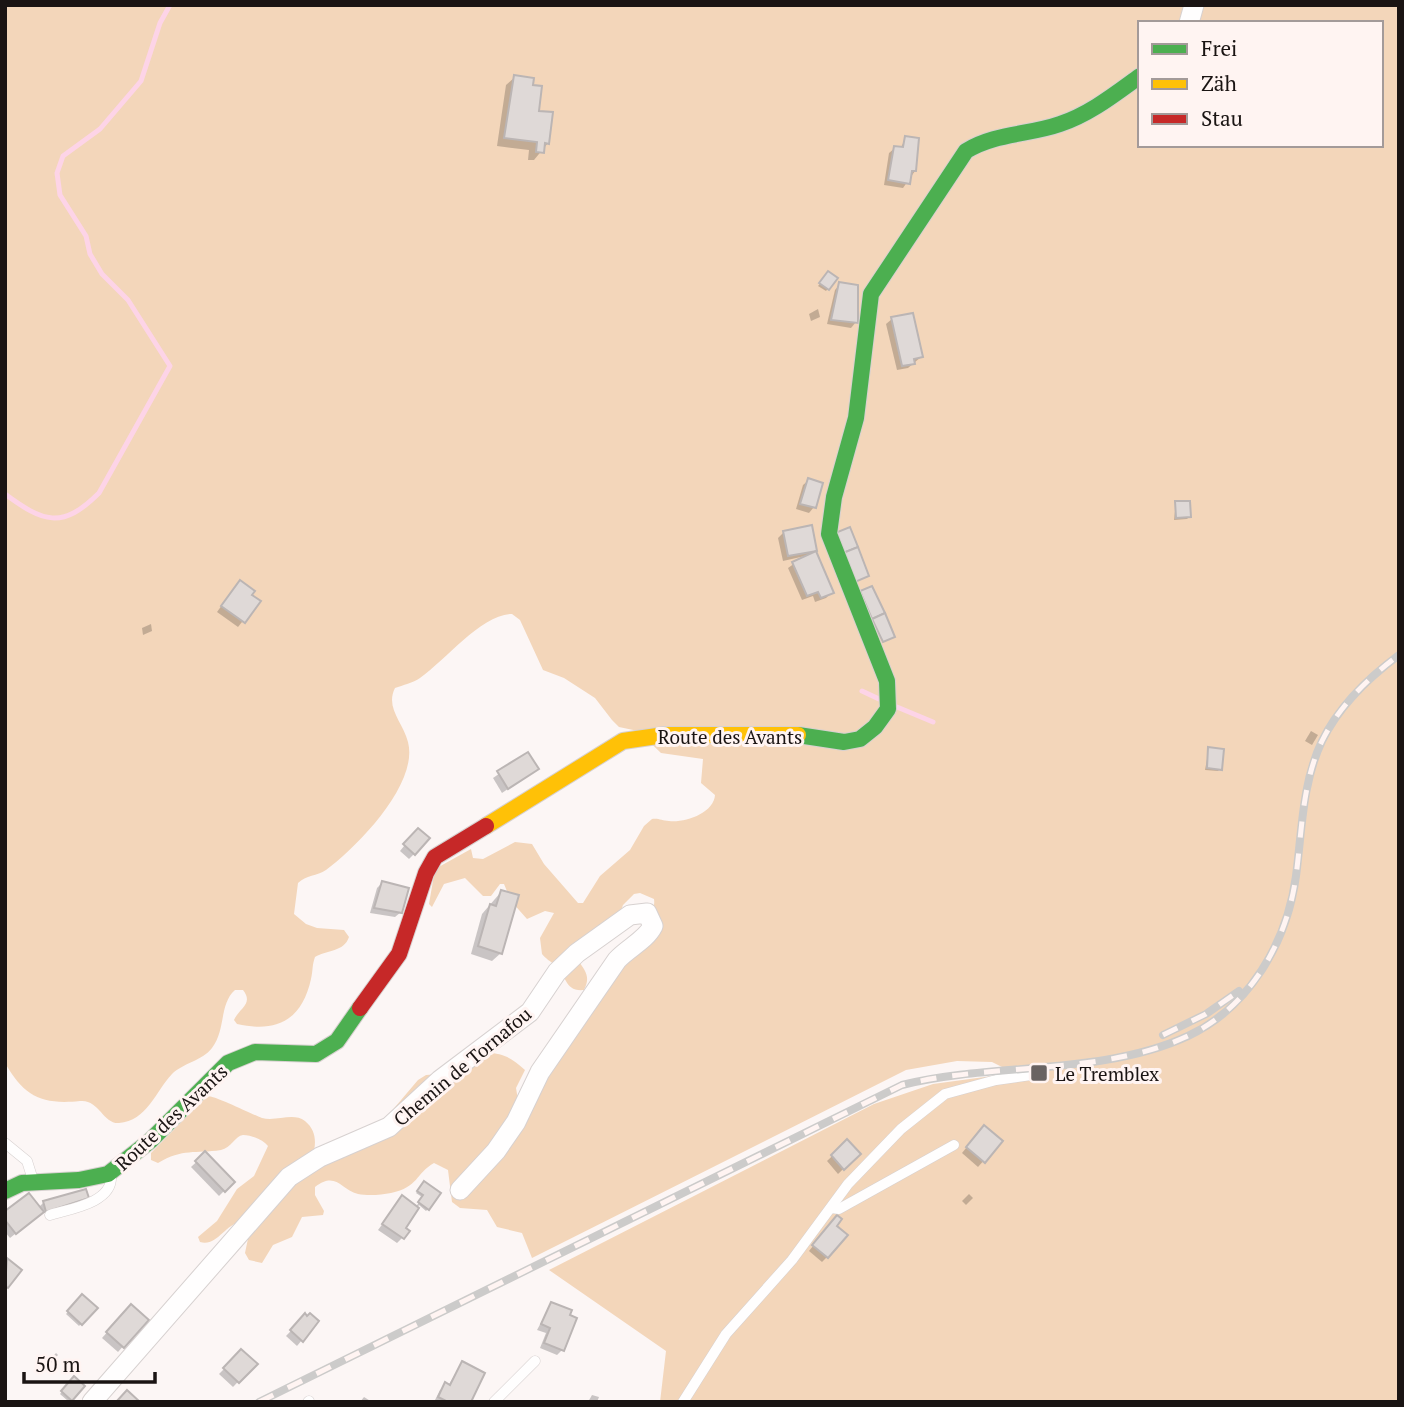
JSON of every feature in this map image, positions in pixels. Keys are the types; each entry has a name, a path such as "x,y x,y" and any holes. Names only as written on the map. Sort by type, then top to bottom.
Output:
{"street":[{"name":"Route des Avants","path":"5,1191 33,1182 79,1180 108,1174 150,1141 228,1063 254,1052 304,1056 327,1049 399,954 425,873 435,857 532,800 609,749 636,738 664,735 788,733 844,742 860,739 875,727 888,709 887,681 829,534 834,497 856,418 866,315 872,294 908,234 966,150 977,143 1049,128 1078,117 1138,77"},
{"name":"Chemin de Tornafou","path":"92,1402 289,1177 320,1157 389,1127 440,1080 530,1012 557,972 577,953 631,915 647,912 653,926 649,935 629,947 617,960 540,1072 516,1122 495,1151 460,1190"}],"lane":[{"path":"683,1402 726,1334 792,1261 848,1184 901,1129 945,1094 996,1080 1031,1075"},
{"path":"5,1143 27,1161 33,1182"},
{"path":"831,1208 839,1209 954,1145"},
{"path":"50,1215 95,1200 112,1181 108,1174"},
{"path":"494,1402 535,1361"}],"shaded area":[{"path":"5,5 1399,5 1399,1402 660,1402 666,1351 549,1270 874,1104 933,1084 1014,1073 992,1062 957,1061 906,1070 532,1258 522,1233 497,1227 487,1210 460,1208 452,1202 448,1170 434,1163 412,1184 387,1194 358,1194 333,1181 315,1187 315,1195 324,1211 323,1215 302,1217 292,1237 273,1245 262,1263 249,1260 245,1253 250,1229 241,1222 211,1241 200,1242 198,1237 217,1221 237,1189 254,1176 268,1146 257,1138 243,1135 221,1150 182,1153 158,1163 151,1160 151,1153 207,1096 262,1118 300,1118 312,1129 315,1137 313,1156 379,1126 418,1080 426,1075 452,1073 465,1055 497,1054 510,1059 525,1070 516,1088 519,1106 643,929 653,910 654,899 640,893 634,894 623,905 618,919 578,960 587,981 584,990 578,990 569,986 559,969 542,954 540,938 554,913 545,911 527,919 511,901 504,884 500,884 491,896 483,896 465,878 444,884 432,907 429,904 435,869 471,849 473,858 483,859 515,842 532,844 544,864 578,903 583,903 600,876 630,850 644,826 652,819 676,821 698,816 710,807 713,801 715,795 701,783 703,759 661,753 638,731 619,727 595,698 564,678 543,670 520,620 512,614 488,622 464,639 420,678 395,688 392,695 393,709 406,735 409,759 395,795 383,813 339,860 326,870 298,883 294,914 306,924 317,928 344,930 349,937 339,948 315,957 307,993 294,1014 276,1025 264,1027 237,1024 234,1020 247,999 243,990 235,990 227,1002 212,1048 172,1074 144,1111 129,1121 119,1123 109,1120 86,1101 54,1101 35,1096 12,1074 5,1063"}],"building":[{"path":"514,75 534,78 533,85 542,86 539,111 553,112 549,144 545,143 544,153 536,152 537,142 504,138"},
{"path":"905,136 919,138 916,171 912,171 910,184 888,180 894,146 903,147"},
{"path":"828,271 838,278 829,290 819,283"},
{"path":"839,282 858,285 858,323 831,320"},
{"path":"913,313 923,357 914,359 915,364 902,366 891,317"},
{"path":"808,478 823,483 816,508 800,504"},
{"path":"1175,501 1190,501 1191,517 1176,518"},
{"path":"812,525 817,551 788,556 783,531"},
{"path":"850,527 858,547 843,553 835,533"},
{"path":"858,547 869,576 855,582 843,553"},
{"path":"816,551 834,593 821,598 818,592 807,596 792,562"},
{"path":"240,580 255,591 252,595 261,601 245,623 221,606"},
{"path":"872,586 885,613 872,619 860,591"},
{"path":"885,613 895,637 883,642 872,619"},
{"path":"1208,747 1224,749 1222,770 1207,768"},
{"path":"528,752 539,769 508,789 497,771"},
{"path":"418,828 430,838 415,855 403,844"},
{"path":"382,881 409,888 402,913 374,908"},
{"path":"501,890 519,895 502,954 478,946 490,904 496,906"},
{"path":"984,1125 1003,1141 985,1163 966,1147"},
{"path":"847,1139 861,1154 844,1170 831,1155"},
{"path":"205,1151 235,1182 225,1192 195,1161"},
{"path":"424,1181 441,1193 429,1210 418,1202 423,1195 417,1191"},
{"path":"86,1189 89,1198 46,1212 43,1201"},
{"path":"29,1193 44,1212 16,1234 5,1220 5,1211"},
{"path":"402,1195 419,1208 406,1228 410,1231 404,1239 382,1224"},
{"path":"837,1215 842,1219 837,1226 848,1235 828,1258 812,1245"},
{"path":"7,1258 22,1270 8,1288 5,1286"},
{"path":"82,1294 98,1308 82,1325 67,1311"},
{"path":"551,1302 572,1310 570,1315 577,1318 564,1351 544,1343 550,1328 541,1324"},
{"path":"131,1304 149,1320 124,1348 106,1332"},
{"path":"305,1313 307,1316 310,1313 319,1321 303,1342 290,1330"},
{"path":"241,1349 258,1364 239,1383 223,1368"},
{"path":"462,1361 485,1373 471,1402 448,1402 438,1397 445,1382 450,1385"},
{"path":"74,1376 85,1386 72,1401 61,1391"},
{"path":"127,1390 140,1402 116,1402"}],"waterway":[{"path":"5,494 31,511 52,518 74,513 86,505 99,493 170,366 128,300 102,274 90,254 86,236 60,195 57,173 63,156 100,129 141,81 160,23 170,5"},
{"path":"862,691 879,699"},
{"path":"897,707 933,722"}],"railway":[{"path":"259,1402 902,1085 974,1073 1120,1057 1155,1049 1210,1024 1230,1008 1262,970 1284,925 1296,876 1310,773 1322,741 1355,694 1399,655"},
{"path":"1163,1035 1206,1014 1239,991"}],"traffic: fast":[{"path":"798,735 844,742 860,739 875,727 888,709 887,681 829,534 834,497 856,418 871,294 966,151 1000,137 1048,128 1071,120 1102,103 1138,77"},
{"path":"5,1191 22,1183 79,1180 108,1174 150,1141 228,1063 255,1052 316,1054 337,1041 360,1008"}],"traffic: slow":[{"path":"486,826 623,741 664,735 798,735"}],"traffic: jam":[{"path":"360,1008 399,954 426,873 435,857 486,826"}],"place":[{"name":"Le Tremblex","path":"1039,1073"}]}
